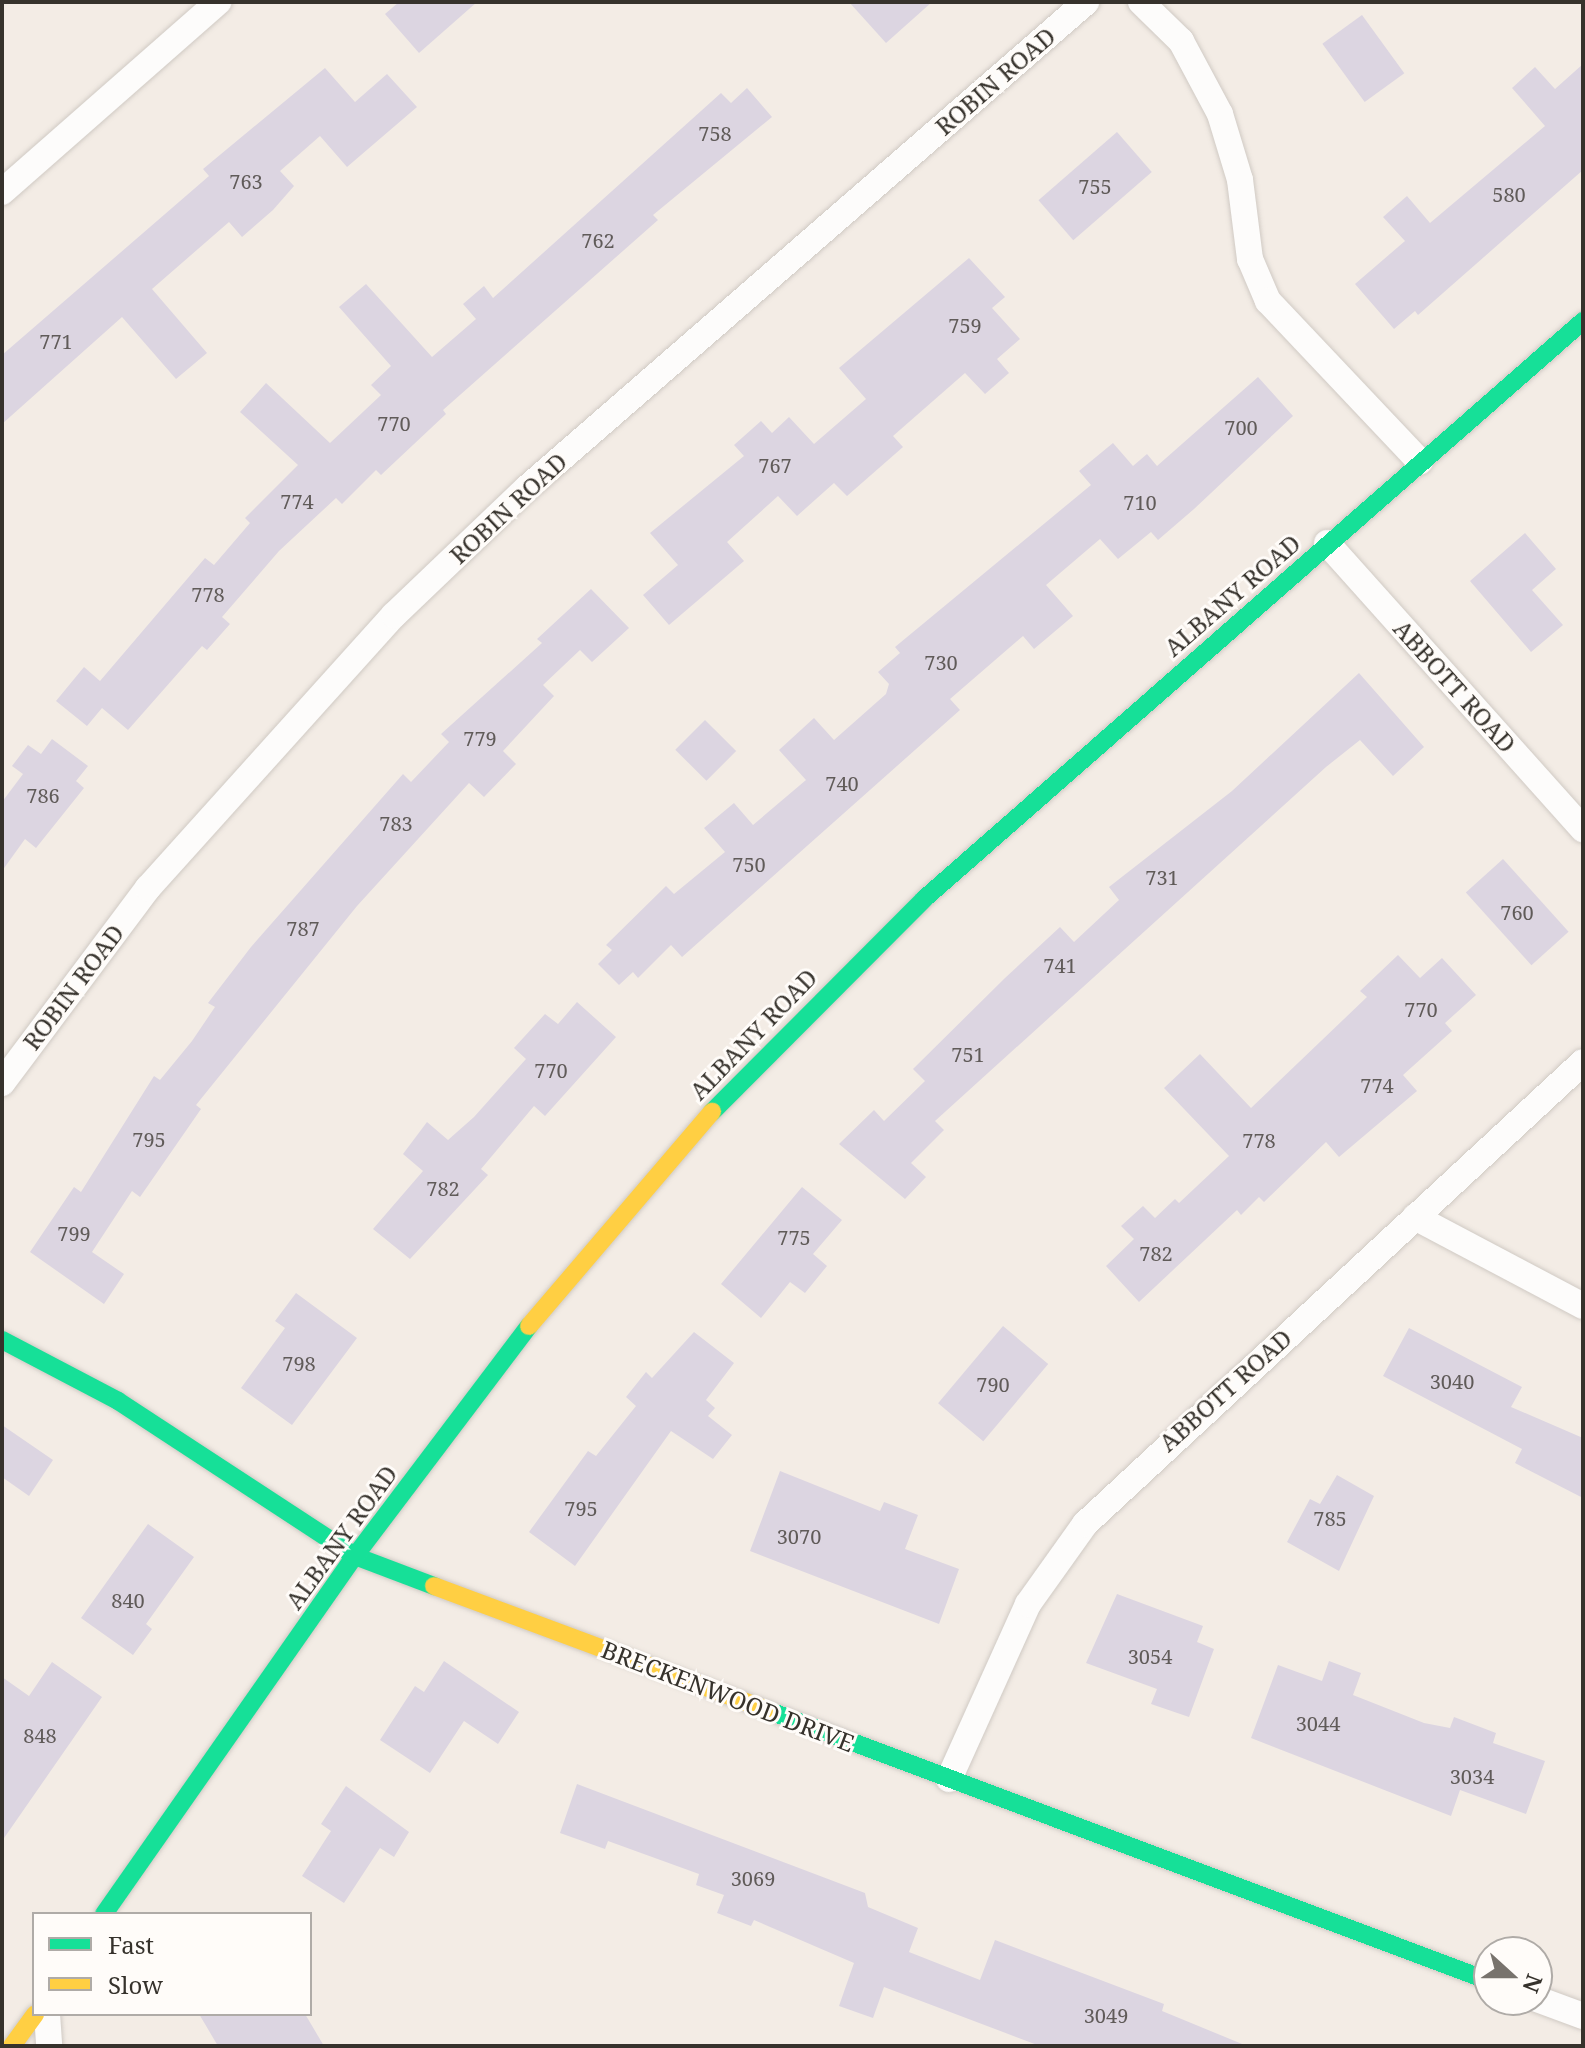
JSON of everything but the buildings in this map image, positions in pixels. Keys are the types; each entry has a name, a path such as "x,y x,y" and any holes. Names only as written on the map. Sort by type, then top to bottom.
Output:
{"street":[{"path":"2,192 218,2"},
{"name":"ROBIN ROAD","path":"2,1083 148,888 394,615 527,488 1086,2"},
{"path":"1141,2 1181,41 1220,114 1240,180 1250,259 1268,301 1420,462"},
{"name":"ALBANY ROAD","path":"105,1912 355,1556 554,1296 762,1057 924,899 1583,321"},
{"name":"ABBOTT ROAD","path":"1327,543 1583,829"},
{"name":"ABBOTT ROAD","path":"949,1779 1028,1604 1085,1524 1583,1062"},
{"path":"1415,1217 1583,1306"},
{"name":"BRECKENWOOD DRIVE","path":"2,1340 118,1401 355,1556 1473,1975"},
{"path":"1553,2005 1583,2016"},
{"path":"12,2046 34,2016"},
{"path":"47,2016 49,2046"}],"traffic: fast":[{"path":"712,1112 924,899 1583,321"},
{"path":"105,1912 355,1556 529,1326"},
{"path":"2,1340 118,1401 355,1556 434,1586"},
{"path":"767,1710 1473,1975"}],"traffic: slow":[{"path":"529,1326 712,1112"},
{"path":"434,1586 767,1710"},
{"path":"12,2046 34,2016"}]}
